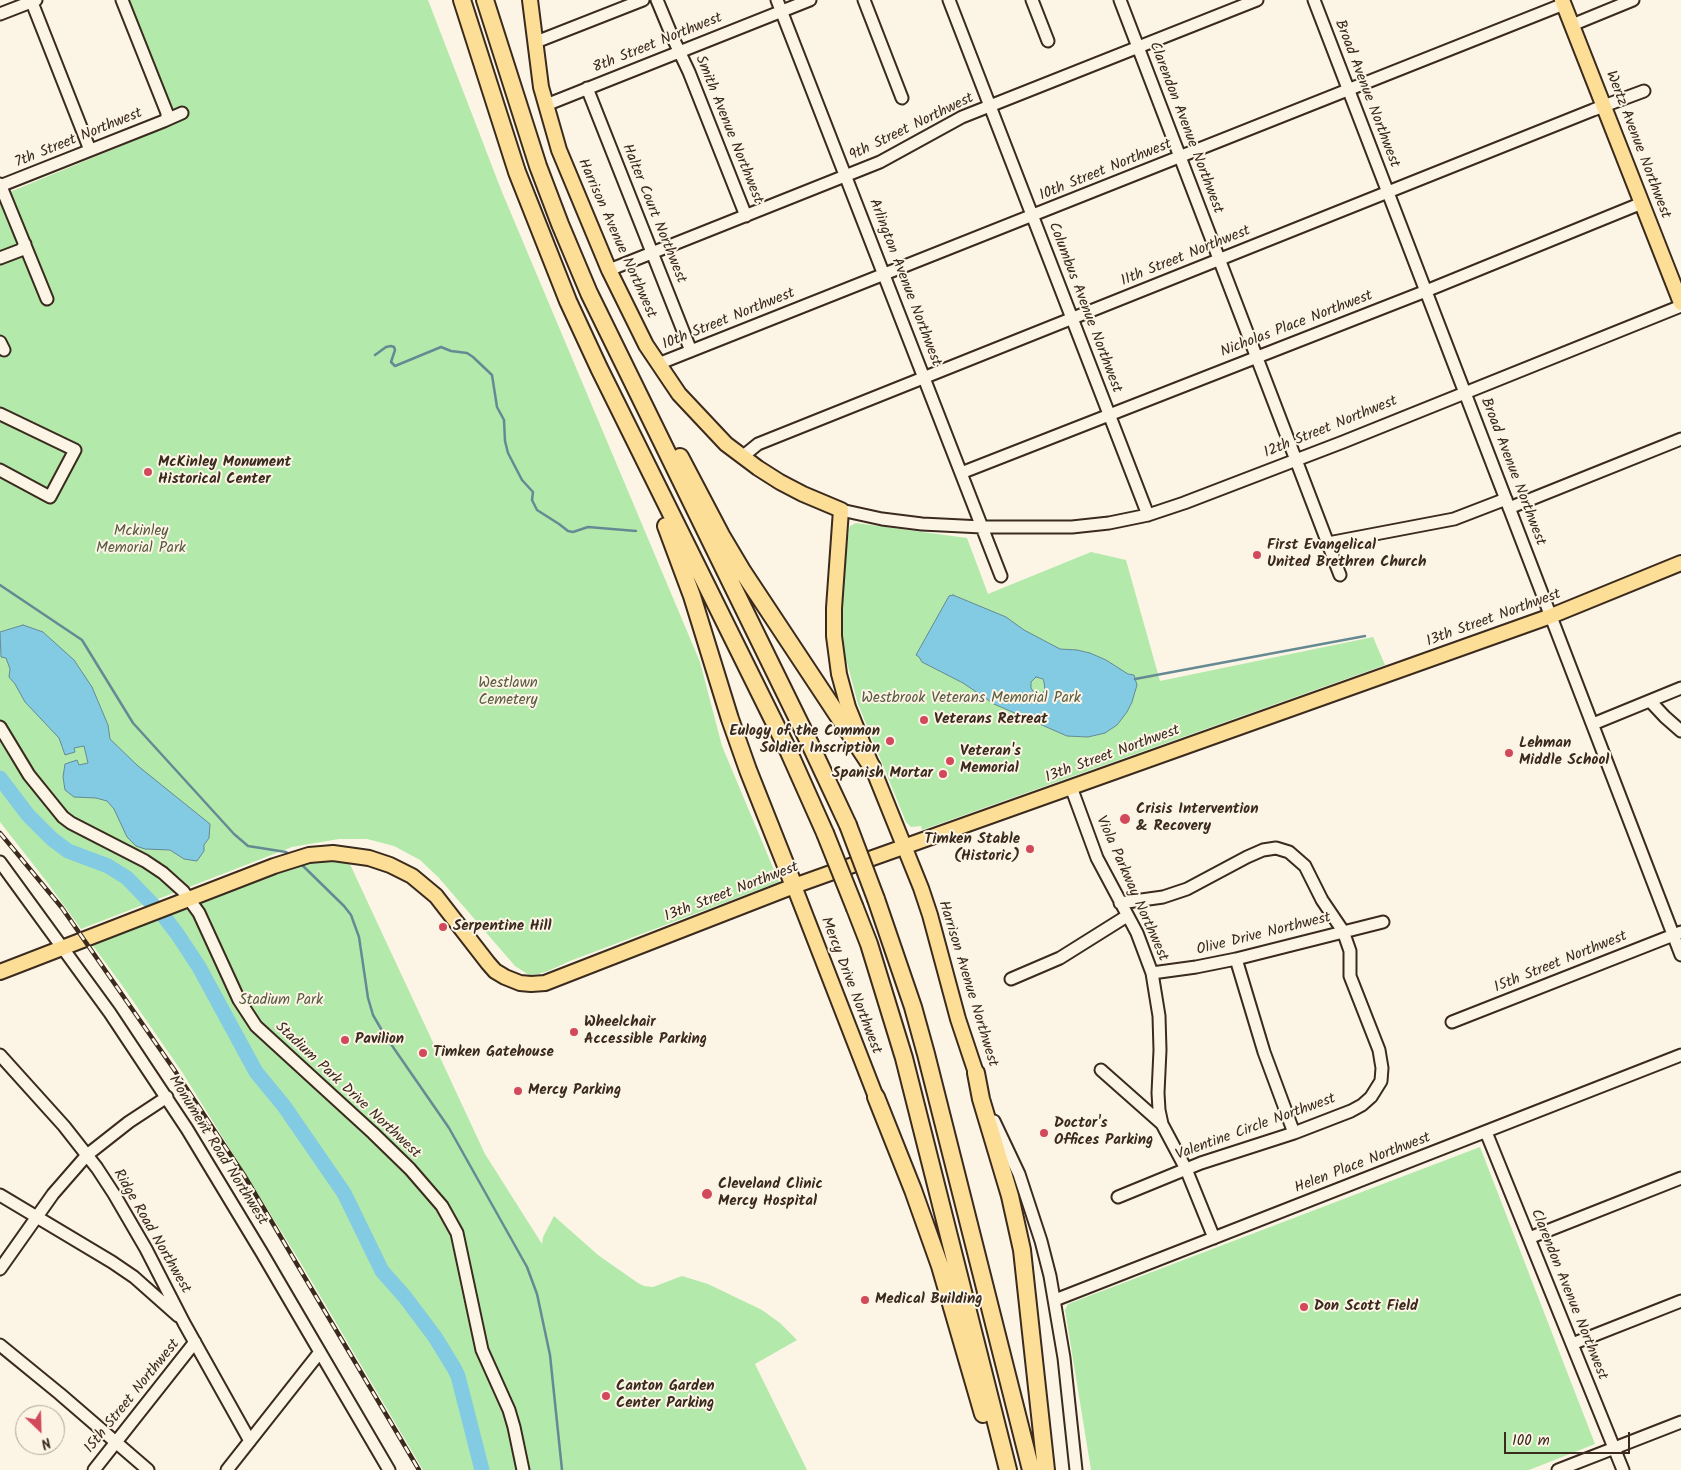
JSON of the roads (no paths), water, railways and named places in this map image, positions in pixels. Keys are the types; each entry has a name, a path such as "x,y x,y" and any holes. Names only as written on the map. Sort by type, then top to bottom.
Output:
{"highway":[{"path":"462,0 502,129 527,200 568,301 599,368 792,759 826,833 856,908 904,1058 1008,1470"},
{"path":"485,0 538,166 589,293 810,744 848,825 876,899 926,1054 1031,1470"},
{"path":"589,293 630,358 686,469 734,557 872,767"},
{"path":"599,368 609,410 678,554 745,762 794,886"},
{"path":"976,1073 981,1099 1002,1166 1022,1250 1046,1470"},
{"path":"876,1097 913,1190 940,1266 1000,1470"}],"main road":[{"name":"Harrison Avenue Northwest","path":"530,0 539,73 546,105 568,174 609,270 638,330 658,364 692,409 726,444 742,457 780,482 841,510 834,608 835,655 848,707 930,915 958,1019 976,1073"},
{"name":"Wertz Avenue Northwest","path":"1563,2 1681,304"},
{"name":"13th Street Northwest","path":"185,900 274,866 310,855 354,855 380,861 402,870 423,884 436,896 495,971 512,980 527,984 541,983 556,979 794,886 1551,616 1681,563"},
{"name":"Mercy Drive Northwest","path":"794,886 876,1097"},
{"path":"0,972 185,900"}],"street":[{"path":"122,0 167,113 167,118 182,113"},
{"path":"536,42 617,5 643,0"},
{"name":"Smith Avenue Northwest","path":"658,0 689,72 746,216"},
{"name":"Arlington Avenue Northwest","path":"777,0 1001,576"},
{"name":"8th Street Northwest","path":"546,105 810,0"},
{"path":"864,0 902,98"},
{"name":"Columbus Avenue Northwest","path":"949,0 1148,515"},
{"path":"1032,0 1048,40"},
{"name":"Clarendon Avenue Northwest","path":"1120,0 1340,575"},
{"name":"9th Street Northwest","path":"609,270 880,162 962,117 1257,0"},
{"name":"Broad Avenue Northwest","path":"1314,0 1593,724 1677,933 1681,955"},
{"path":"1572,25 1633,0"},
{"path":"0,14 33,1 90,150"},
{"name":"10th Street Northwest","path":"658,364 1349,90 1563,2"},
{"name":"Halter Court Northwest","path":"587,88 691,352"},
{"name":"11th Street Northwest","path":"742,457 758,444 1604,105 1644,91"},
{"name":"7th Street Northwest","path":"0,185 164,122 167,118"},
{"path":"0,185 47,299"},
{"name":"Nicholas Place Northwest","path":"961,473 1426,291 1642,202"},
{"path":"0,258 21,250 25,244"},
{"name":"12th Street Northwest","path":"841,510 882,519 922,524 982,526 1072,527 1110,523 1148,515 1296,460 1681,304"},
{"path":"0,414 75,450 50,497 0,470"},
{"path":"1328,542 1454,519 1508,504 1681,439"},
{"path":"1593,724 1681,688"},
{"path":"1650,701 1681,731"},
{"name":"Stadium Park Drive Northwest","path":"0,727 29,775 63,817 71,823 145,861 163,873 202,918 239,1000 256,1026 410,1168 428,1188 451,1220 461,1246 482,1350 514,1427 523,1470"},
{"name":"Viola Parkway Northwest","path":"1071,787 1097,858 1145,951 1152,973 1158,1001 1160,1031 1158,1093 1162,1124"},
{"name":"Valentine Circle Northwest","path":"1118,1197 1186,1169 1294,1133 1362,1105 1371,1097 1382,1075 1379,1050 1350,976 1350,951 1343,931 1322,900 1300,861 1289,852 1276,848 1256,852 1181,892 1163,897 1120,903"},
{"name":"Monument Road Northwest","path":"0,862 63,947 167,1097 217,1177 389,1470"},
{"path":"1011,979 1060,958 1127,916"},
{"name":"Olive Drive Northwest","path":"1152,973 1236,959 1383,922"},
{"name":"15th Street Northwest","path":"1452,1022 1677,933"},
{"path":"1236,959 1264,1052 1294,1133"},
{"name":"Ridge Road Northwest","path":"0,1055 47,1106 87,1155 131,1221 184,1323 250,1441"},
{"name":"Helen Place Northwest","path":"1055,1300 1681,1055"},
{"path":"1102,1070 1162,1124 1186,1169 1214,1238"},
{"name":"Harrison Avenue Northwest","path":"976,1073 997,1128 1016,1169 1041,1241 1055,1300 1064,1358 1076,1470"},
{"path":"0,1269 36,1216 87,1155 167,1097"},
{"name":"Clarendon Avenue Northwest","path":"1486,1132 1623,1470"},
{"path":"1529,1238 1681,1178"},
{"path":"0,1195 112,1262 153,1293 184,1323"},
{"path":"1572,1344 1681,1301"},
{"name":"15th Street Northwest","path":"94,1470 196,1342"},
{"path":"0,1345 148,1470"},
{"path":"227,1470 320,1352"},
{"path":"1558,1470 1681,1422"}],"water":[{"path":"953,595 1006,617 1024,630 1060,649 1090,653 1106,660 1128,674 1134,675 1137,685 1127,712 1117,725 1105,733 1088,737 1067,736 994,704 963,683 922,662 916,655 949,596","holes":["1036,677 1043,679 1045,690 1041,695 1035,694 1031,688 1031,682"]},
{"path":"23,625 43,632 74,660 92,687 108,725 110,739 138,766 210,824 209,838 204,845 204,851 197,861 184,859 170,850 145,849 136,846 127,837 114,809 107,801 96,798 74,797 65,790 63,777 65,764 77,760 79,765 88,763 84,746 74,748 75,752 65,755 59,738 25,702 9,677 10,669 6,658 1,657 0,632"}],"waterway":[{"path":"375,355 386,347 394,347 395,350 391,362 395,366 441,347 451,351 467,353 473,357 492,375 497,407 504,420 505,441 508,453 522,480 533,492 532,500 537,510 568,531 573,532 588,527 636,531"},
{"path":"0,585 82,640 133,723 234,834 248,846 286,852 289,855"},
{"path":"1135,679 1365,636"},
{"path":"0,778 28,815 52,839 68,851 108,866 127,878 162,914 178,935 199,967 256,1072 284,1106 344,1193 382,1271 405,1297 435,1337 454,1368 458,1376 482,1470"},
{"path":"300,863 351,915 359,937 368,998 373,1015 449,1128 527,1267 537,1294 550,1355 562,1470"}],"railway":[{"path":"0,833 62,908 173,1068 244,1175 419,1470"}],"place":[{"name":"McKinley Monument Historical Center","path":"148,472"},
{"name":"First Evangelical United Brethren Church","path":"1257,555"},
{"name":"Veterans Retreat","path":"924,720"},
{"name":"Eulogy of the Common Soldier Inscription","path":"890,741"},
{"name":"Lehman Middle School","path":"1509,753"},
{"name":"Veteran's Memorial","path":"950,761"},
{"name":"Spanish Mortar","path":"943,774"},
{"name":"Crisis Intervention & Recovery","path":"1125,819"},
{"name":"Timken Stable (Historic)","path":"1030,849"},
{"name":"Serpentine Hill","path":"443,927"},
{"name":"Wheelchair Accessible Parking","path":"574,1032"},
{"name":"Pavilion","path":"345,1040"},
{"name":"Timken Gatehouse","path":"423,1053"},
{"name":"Mercy Parking","path":"518,1091"},
{"name":"Doctor's Offices Parking","path":"1044,1133"},
{"name":"Cleveland Clinic Mercy Hospital","path":"707,1194"},
{"name":"Medical Building","path":"865,1300"},
{"name":"Don Scott Field","path":"1304,1307"},
{"name":"Canton Garden Center Parking","path":"606,1396"}],"park label":[{"name":"Mckinley Memorial Park","path":"141,540"},
{"name":"Westlawn Cemetery","path":"508,692"},
{"name":"Westbrook Veterans Memorial Park","path":"971,699"},
{"name":"Stadium Park","path":"281,1001"}]}
